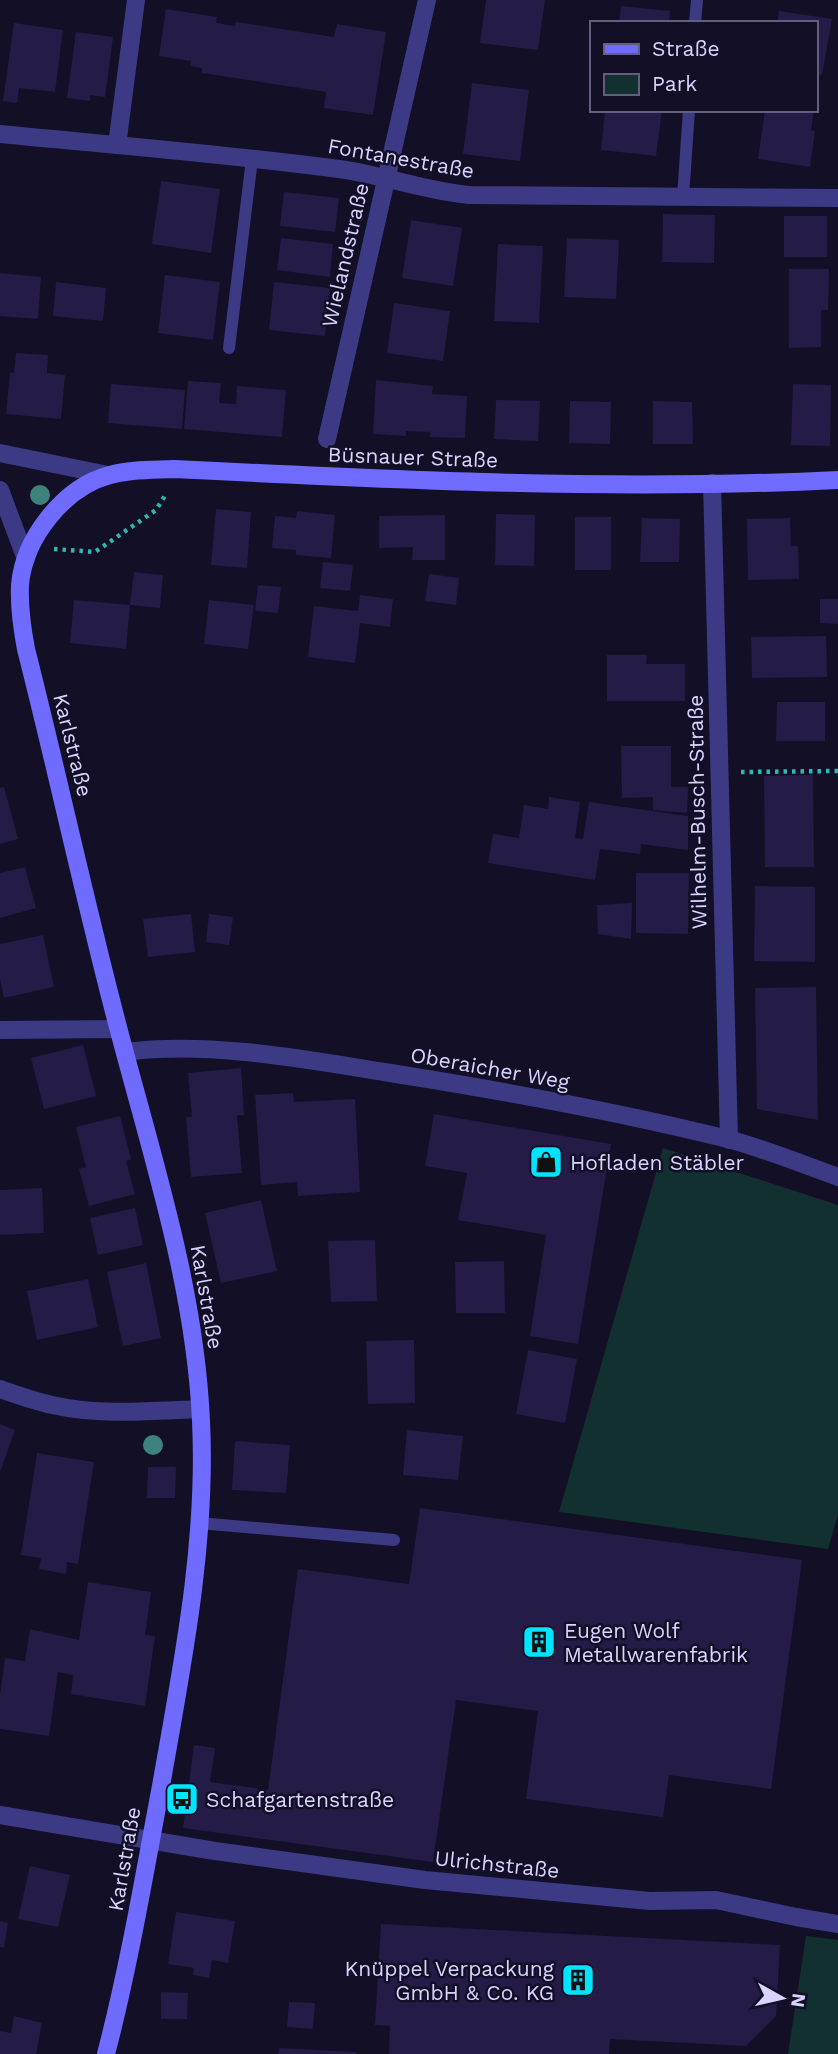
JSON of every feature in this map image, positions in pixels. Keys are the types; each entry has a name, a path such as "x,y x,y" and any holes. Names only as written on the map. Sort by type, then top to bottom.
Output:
{"main road":[{"name":"Büsnauer Straße","path":"26,559 51,515 70,496 108,475 144,470 174,469 433,481 712,484 838,480"},
{"name":"Karlstraße","path":"26,559 20,583 20,613 26,649 118,1029 182,1276 193,1334 200,1409 202,1472 199,1523 173,1718 128,1963 106,2054"}],"street":[{"path":"117,145 136,0"},
{"name":"Wielandstraße","path":"327,439 427,0"},
{"name":"Fontanestraße","path":"0,134 341,170 426,190 470,195 838,198"},
{"path":"0,453 108,475"},
{"name":"Wilhelm-Busch-Straße","path":"712,484 729,1140"},
{"path":"0,490 26,559"},
{"path":"0,1030 118,1029"},
{"name":"Oberaicher Weg","path":"126,1052 198,1049 318,1062 565,1104 729,1140 838,1177"},
{"path":"0,1389 52,1405 81,1410 112,1412 200,1409"},
{"path":"0,1815 151,1840"},
{"name":"Ulrichstraße","path":"151,1840 437,1881 650,1901 716,1900 838,1924"}],"lane":[{"path":"695,21 697,0"},
{"path":"683,197 689,112"},
{"path":"229,348 252,159"},
{"path":"199,1523 394,1540"}],"path":[{"path":"35,539 57,551 95,552 156,510 166,495 174,469"},
{"path":"719,773 838,771"}],"green space":[{"path":"663,1148 838,1205 838,1515 828,1549 559,1512"},
{"path":"806,1936 838,1940 838,2054 788,2054"}],"building":[{"path":"486,0 545,0 538,50 480,43"},
{"path":"621,6 670,11 669,21 619,21"},
{"path":"166,9 217,17 216,23 235,26 236,22 334,37 337,24 386,32 373,115 324,108 326,92 202,73 202,68 190,66 191,61 159,56"},
{"path":"779,11 832,19 822,75 817,74 817,21 777,21"},
{"path":"14,23 63,30 55,92 19,88 17,103 3,101"},
{"path":"76,32 113,37 105,97 90,95 90,101 67,98"},
{"path":"472,83 529,90 520,161 463,154"},
{"path":"605,112 662,112 656,156 601,150"},
{"path":"765,112 814,112 811,130 815,131 810,167 758,159"},
{"path":"161,181 220,189 211,253 152,244"},
{"path":"284,192 339,198 335,232 280,226"},
{"path":"663,214 715,215 714,263 662,262"},
{"path":"784,216 827,216 827,257 784,257"},
{"path":"411,220 462,228 453,286 402,278"},
{"path":"281,238 333,244 330,277 277,270"},
{"path":"567,238 619,240 616,299 564,297"},
{"path":"498,244 543,246 539,323 494,321"},
{"path":"789,269 829,269 828,310 821,310 821,347 789,348"},
{"path":"0,273 41,277 38,319 0,316"},
{"path":"165,275 220,282 213,340 158,333"},
{"path":"56,282 106,288 103,321 53,316"},
{"path":"274,282 330,288 325,336 269,330"},
{"path":"394,303 450,311 443,361 387,353"},
{"path":"16,353 48,355 47,373 65,375 61,419 6,414 10,372 14,373"},
{"path":"376,380 433,386 432,394 467,396 465,438 430,437 430,432 406,431 406,436 373,434"},
{"path":"188,381 221,383 219,403 236,404 237,386 286,390 282,437 184,429"},
{"path":"111,384 185,390 182,429 108,423"},
{"path":"793,384 831,385 830,446 791,445"},
{"path":"496,400 540,401 538,441 494,439"},
{"path":"570,401 611,402 610,444 569,443"},
{"path":"653,401 692,402 693,444 653,444"},
{"path":"216,509 251,512 247,568 211,565"},
{"path":"297,511 335,515 331,558 296,555 296,550 272,548 275,516 296,518"},
{"path":"496,514 535,515 534,566 495,565"},
{"path":"445,515 445,560 412,560 413,547 379,548 379,516"},
{"path":"575,517 611,517 611,570 575,570"},
{"path":"642,518 680,519 679,562 640,562"},
{"path":"790,518 791,546 798,546 799,579 748,580 747,519"},
{"path":"323,562 353,565 350,591 320,588"},
{"path":"134,572 163,575 160,608 130,605"},
{"path":"429,574 459,578 456,605 425,601"},
{"path":"258,585 281,587 278,613 255,611"},
{"path":"360,595 393,599 390,627 360,623 355,663 308,657 314,606 358,611"},
{"path":"820,599 838,599 838,624 820,623"},
{"path":"74,600 130,605 126,649 70,643"},
{"path":"209,600 254,605 248,649 204,644"},
{"path":"826,636 827,677 752,678 751,637"},
{"path":"607,655 647,655 646,664 685,664 685,701 607,701"},
{"path":"777,702 825,702 825,741 776,741"},
{"path":"621,746 671,746 671,787 688,787 687,813 653,810 653,797 622,798"},
{"path":"813,775 814,867 765,867 764,776"},
{"path":"4,787 18,839 0,844 0,788"},
{"path":"549,797 580,802 575,838 583,839 589,802 688,816 688,850 641,844 640,854 600,849 595,880 488,863 493,834 519,838 524,805 548,809"},
{"path":"25,867 36,908 0,918 0,873"},
{"path":"636,873 689,873 688,934 636,933"},
{"path":"755,886 815,887 815,962 754,961"},
{"path":"632,903 631,939 598,934 597,905"},
{"path":"191,914 195,952 148,957 143,919"},
{"path":"209,914 233,917 229,945 206,942"},
{"path":"43,935 54,987 4,998 0,979 0,944"},
{"path":"816,987 818,1120 757,1109 755,988"},
{"path":"83,1045 96,1096 44,1109 31,1058"},
{"path":"241,1068 244,1115 237,1115 242,1173 191,1177 186,1117 192,1117 188,1073"},
{"path":"293,1093 294,1102 355,1099 360,1192 298,1196 297,1182 261,1185 255,1095"},
{"path":"434,1114 611,1144 578,1344 530,1336 546,1235 458,1220 467,1173 425,1166"},
{"path":"120,1116 131,1159 126,1161 135,1194 89,1206 79,1169 86,1167 76,1127"},
{"path":"42,1188 44,1233 0,1235 0,1190"},
{"path":"261,1200 277,1271 221,1283 205,1213"},
{"path":"135,1208 143,1245 98,1255 90,1218"},
{"path":"375,1240 377,1301 331,1302 328,1241"},
{"path":"504,1261 505,1313 456,1313 455,1262"},
{"path":"146,1263 161,1338 123,1346 107,1272"},
{"path":"88,1279 98,1327 37,1340 27,1291"},
{"path":"414,1340 415,1403 368,1404 366,1341"},
{"path":"528,1350 577,1359 565,1423 516,1414"},
{"path":"0,1424 15,1430 0,1472"},
{"path":"407,1430 463,1436 458,1480 403,1475"},
{"path":"235,1441 290,1445 286,1493 232,1490"},
{"path":"37,1453 94,1462 78,1564 67,1562 66,1574 39,1569 41,1558 21,1555"},
{"path":"148,1467 176,1467 175,1498 147,1498"},
{"name":"Eugen Wolf Metallwarenfabrik","path":"420,1508 802,1560 771,1789 669,1775 663,1817 526,1799 538,1711 456,1700 433,1862 183,1828 194,1745 215,1748 210,1782 268,1790 298,1569 409,1584"},
{"path":"88,1582 151,1592 145,1635 155,1636 145,1706 71,1694 73,1675 58,1672 49,1736 0,1729 0,1695 5,1658 25,1661 30,1629 79,1640"},
{"path":"30,1866 70,1875 58,1927 18,1919"},
{"path":"176,1912 235,1921 228,1963 212,1960 209,1978 193,1975 194,1968 168,1964"},
{"path":"0,1921 8,1923 4,1948 0,1947"},
{"name":"Knüppel Verpackung GmbH & Co. KG","path":"381,1924 780,1945 776,2016 746,2046 610,2039 609,2054 389,2054 390,2026 375,2025"},
{"path":"161,1992 188,1993 187,2019 161,2019"},
{"path":"289,2002 315,2003 313,2029 287,2027"},
{"path":"14,2016 42,2023 36,2054 0,2054 0,2031 11,2033"},
{"path":"279,2048 356,2052 356,2054 278,2054"}],"place":[{"name":"Hofladen Stäbler","path":"546,1162"},
{"name":"Eugen Wolf Metallwarenfabrik","path":"539,1642"},
{"name":"Schafgartenstraße","path":"182,1799"},
{"name":"Knüppel Verpackung GmbH & Co. KG","path":"578,1980"}]}
